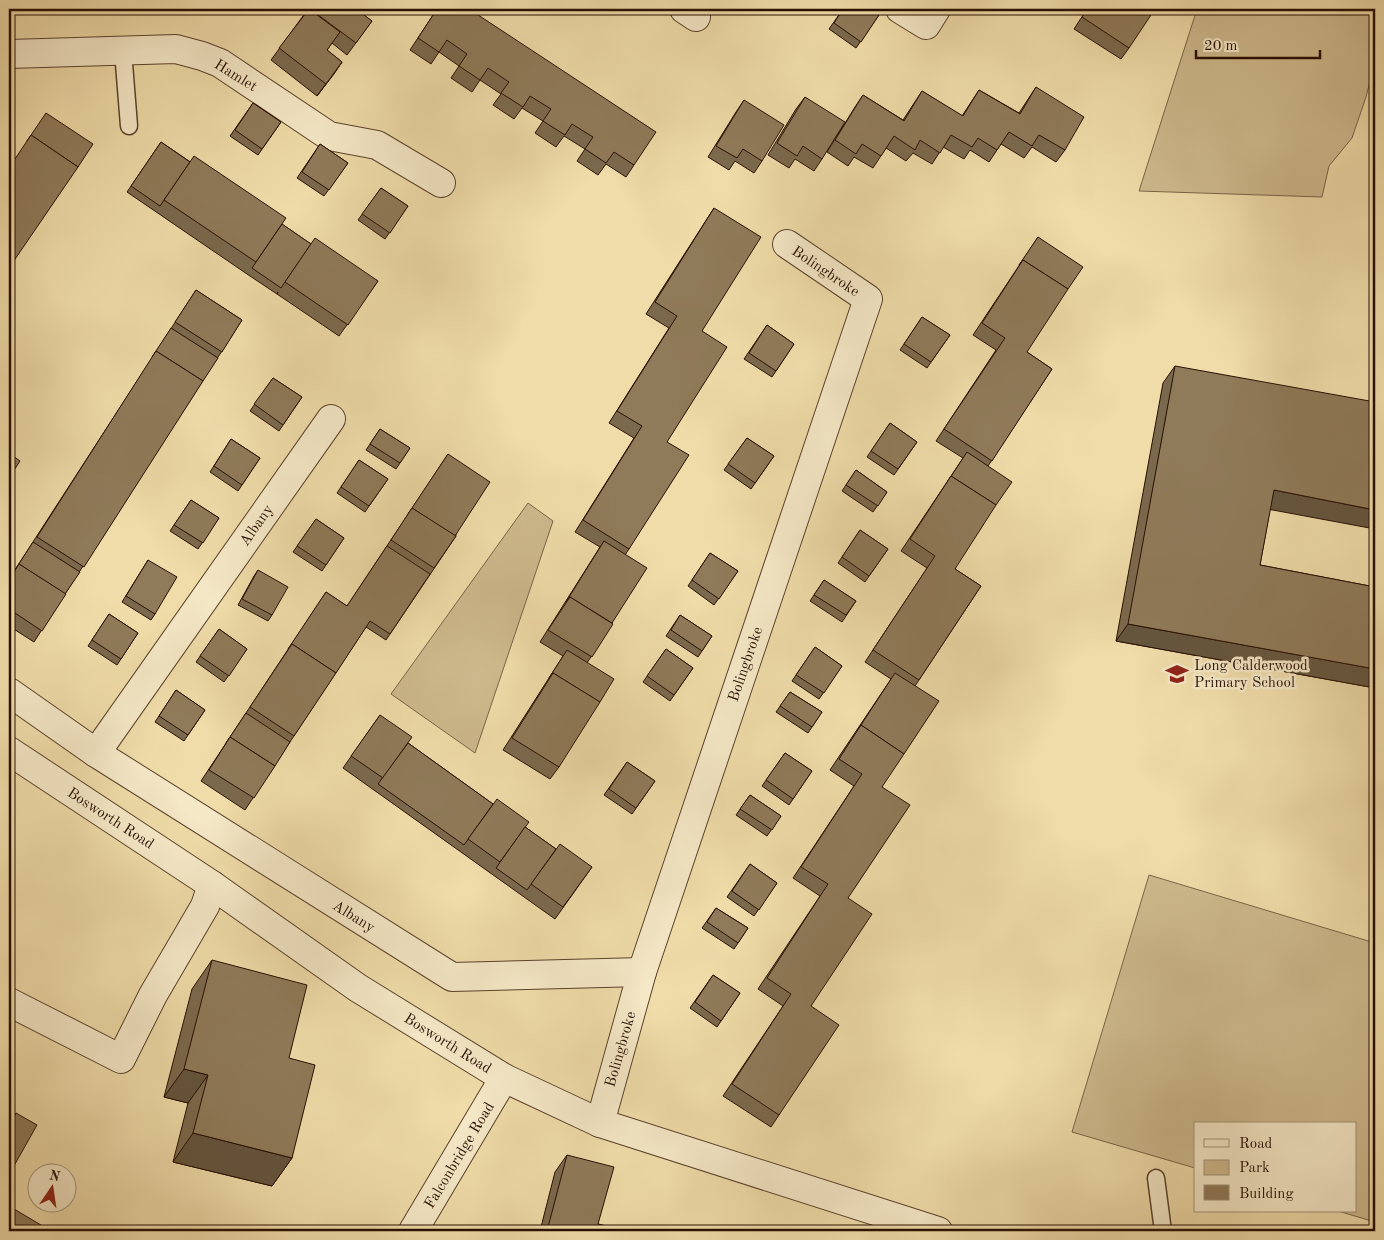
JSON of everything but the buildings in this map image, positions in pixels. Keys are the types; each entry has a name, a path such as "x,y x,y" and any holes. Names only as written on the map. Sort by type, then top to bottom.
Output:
{"street":[{"path":"900,9 926,25 936,9"},
{"name":"Hamlet","path":"9,54 176,49 202,56 220,63 328,136 376,145 440,184"},
{"name":"Bolingbroke","path":"600,1123 642,972 868,299 787,244"},
{"name":"Albany","path":"96,753 331,419"},
{"name":"Albany","path":"9,692 96,753 452,977 642,972"},
{"name":"Bosworth Road","path":"9,751 212,885 358,988 504,1078 600,1123 938,1231"},
{"path":"9,1002 121,1059 153,995 205,906 212,885"},
{"name":"Falconbridge Road","path":"413,1231 504,1078"}],"lane":[{"path":"123,51 129,126"},
{"path":"1156,1178 1163,1231"}],"green space":[{"path":"1197,9 1375,9 1375,37 1370,45 1371,77 1366,97 1352,138 1329,166 1322,197 1139,191"},
{"path":"528,503 553,521 475,753 391,694"},
{"path":"1149,875 1375,943 1375,1222 1341,1212 1356,1212 1356,1122 1194,1122 1194,1168 1072,1132"}],"place":[{"name":"Long Calderwood Primary School","path":"1177,674"}]}
